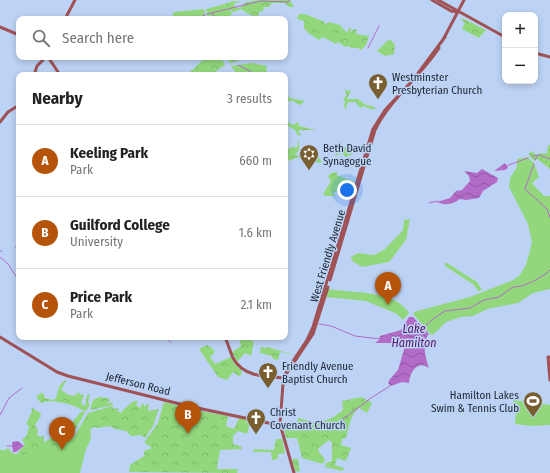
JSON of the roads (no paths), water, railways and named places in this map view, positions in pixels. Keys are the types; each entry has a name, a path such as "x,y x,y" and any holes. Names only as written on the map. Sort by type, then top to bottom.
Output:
{"main road":[{"path":"67,16 75,0"},
{"path":"432,0 451,11 458,12"},
{"path":"438,0 502,35"},
{"name":"West Friendly Avenue","path":"284,378 309,342 317,323 375,130 386,112 414,81 434,55 464,0"},
{"path":"0,27 16,34"},
{"name":"West Friendly Avenue","path":"294,473 280,424 281,397 284,378 287,370 307,340 313,327 373,129 385,110 412,80 445,37"},
{"path":"538,53 550,58"},
{"path":"35,72 37,66 44,60"},
{"path":"49,60 58,72"},
{"path":"0,122 8,112 16,107"},
{"name":"Jefferson Road","path":"0,337 64,375 188,406 273,424 280,424"},
{"path":"226,340 234,360 245,371 256,375 284,378"},
{"path":"549,357 550,380"}],"water":[{"path":"505,163 508,168 505,170 494,171"},
{"path":"482,169 498,178 497,182 483,191 479,198 466,200 460,199 449,204 437,202 450,198 456,191 462,190 470,181 469,176 464,171 477,173"},
{"name":"Lake Hamilton","path":"409,317 413,317 429,334 425,341 425,346 429,368 421,365 418,366 411,374 409,383 402,382 391,386 388,383 398,370 405,346 398,343 375,343 379,340 380,336 401,330"},
{"path":"18,441 24,446 16,452 13,452 12,442"}],"waterway":[{"path":"207,14 261,1 288,2 290,0"},
{"path":"368,48 379,26"},
{"path":"238,65 251,72"},
{"path":"532,156 540,155 550,159"},
{"path":"506,166 528,158"},
{"path":"534,164 525,189 547,209 550,218"},
{"path":"429,203 438,201"},
{"path":"0,257 8,264 16,276"},
{"path":"424,327 445,311 470,308 484,300 499,297 513,287 522,286 533,282 550,270"},
{"path":"319,324 331,326 355,336 380,339"},
{"path":"342,420 390,386"},
{"path":"0,415 9,398 22,388"},
{"path":"7,446 13,446"}],"place":[{"name":"Westminster Presbyterian Church","path":"378,100"},
{"name":"Beth David Synagogue","path":"309,171"},
{"name":"Keeling Park","path":"388,305"},
{"name":"Friendly Avenue Baptist Church","path":"268,389"},
{"name":"Hamilton Lakes Swim & Tennis Club","path":"533,418"},
{"name":"Guilford College","path":"188,434"},
{"name":"Christ Covenant Church","path":"256,435"},
{"name":"Price Park","path":"62,450"}]}
